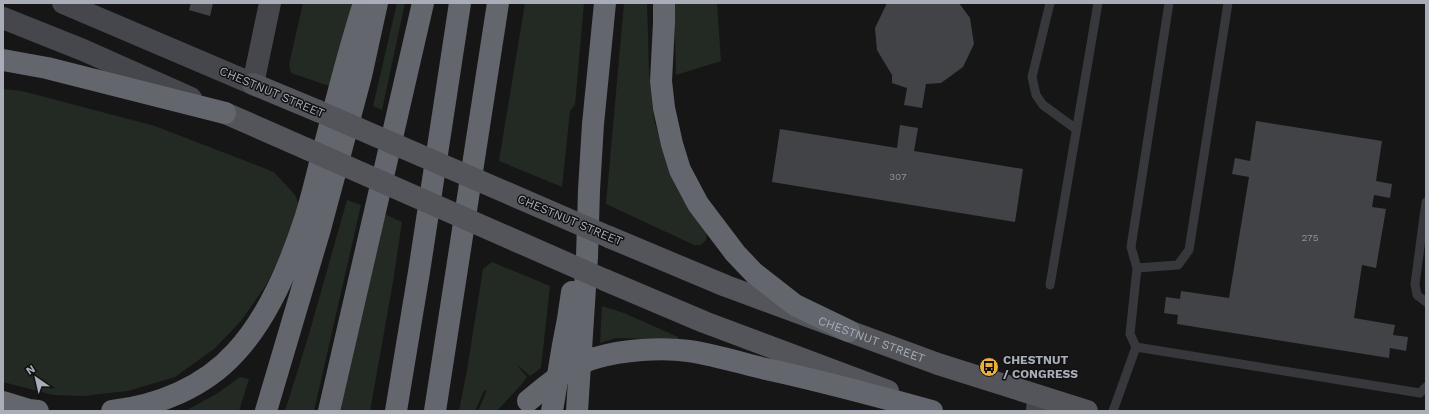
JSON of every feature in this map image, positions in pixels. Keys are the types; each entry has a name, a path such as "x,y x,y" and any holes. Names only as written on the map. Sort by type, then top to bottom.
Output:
{"highway":[{"path":"112,411 145,405 174,396 198,383 236,353 259,321 286,270 303,224 364,3"},
{"path":"266,411 320,229 361,76 377,3"},
{"path":"329,411 423,3"},
{"path":"396,411 460,3"},
{"path":"434,411 498,3"},
{"path":"577,411 587,264 593,124 605,3"},
{"path":"664,3 661,81 664,108 672,144 680,170 698,204 734,253 754,273 795,305 849,331"},
{"path":"3,60 47,68 225,113"},
{"path":"552,411 589,190"},
{"path":"524,406 552,382 586,361 610,354 657,350 688,351 806,378 932,411"},
{"path":"3,402 29,410 38,411"}],"main road":[{"name":"CHESTNUT STREET","path":"63,3 726,286 938,364 1038,403 1087,411"},
{"path":"254,84 270,3"},
{"path":"3,18 118,65 604,280 704,322 942,411"}],"lane":[{"path":"1050,3 1032,77 1036,95 1043,105 1076,129"},
{"path":"1050,285 1098,3"},
{"path":"1113,411 1136,347 1130,334 1137,268 1131,247 1169,3"},
{"path":"1137,268 1178,265 1189,250 1228,3"},
{"path":"1426,202 1415,284 1417,295 1426,302"},
{"path":"1136,347 1420,393 1426,388"}],"shaded area":[{"path":"303,3 353,3 332,87 291,73 289,65"},
{"path":"397,3 405,3 382,110 373,106"},
{"path":"525,3 584,3 575,105 570,111 562,187 499,161"},
{"path":"624,3 647,3 649,72 654,120 669,170 707,234 706,240 701,245 694,245 606,204"},
{"path":"674,3 717,3 721,61 676,75"},
{"path":"3,89 22,91 155,126 274,172 295,195 300,207 284,249 266,285 241,321 214,349 175,377 128,391 83,396 53,395 3,382"},
{"path":"347,200 361,205 314,411 285,411 307,341"},
{"path":"382,213 402,222 370,411 337,411"},
{"path":"492,262 550,286 541,368 530,376 516,364 527,377 497,411 478,411 487,390 484,391 475,411 459,411 483,269"},
{"path":"602,306 624,313 678,337 678,340 616,338 600,343"},
{"path":"240,377 249,379 239,411 185,411 218,393"}],"building":[{"path":"191,3 213,3 210,16 189,10"},
{"path":"887,3 959,3 970,18 974,44 963,67 941,83 926,84 922,108 904,105 907,88 892,83 892,75 877,50 875,28"},
{"path":"1256,121 1382,141 1376,181 1392,184 1390,198 1374,195 1372,207 1386,209 1376,268 1362,265 1354,318 1395,325 1393,335 1408,337 1406,351 1390,348 1389,358 1177,324 1178,315 1164,313 1166,297 1180,299 1181,291 1229,298 1249,177 1232,174 1235,158 1250,161"},
{"path":"900,125 918,128 914,151 1023,169 1015,222 772,182 780,129 897,148"}],"place":[{"name":"CHESTNUT / CONGRESS","path":"989,367"}]}
